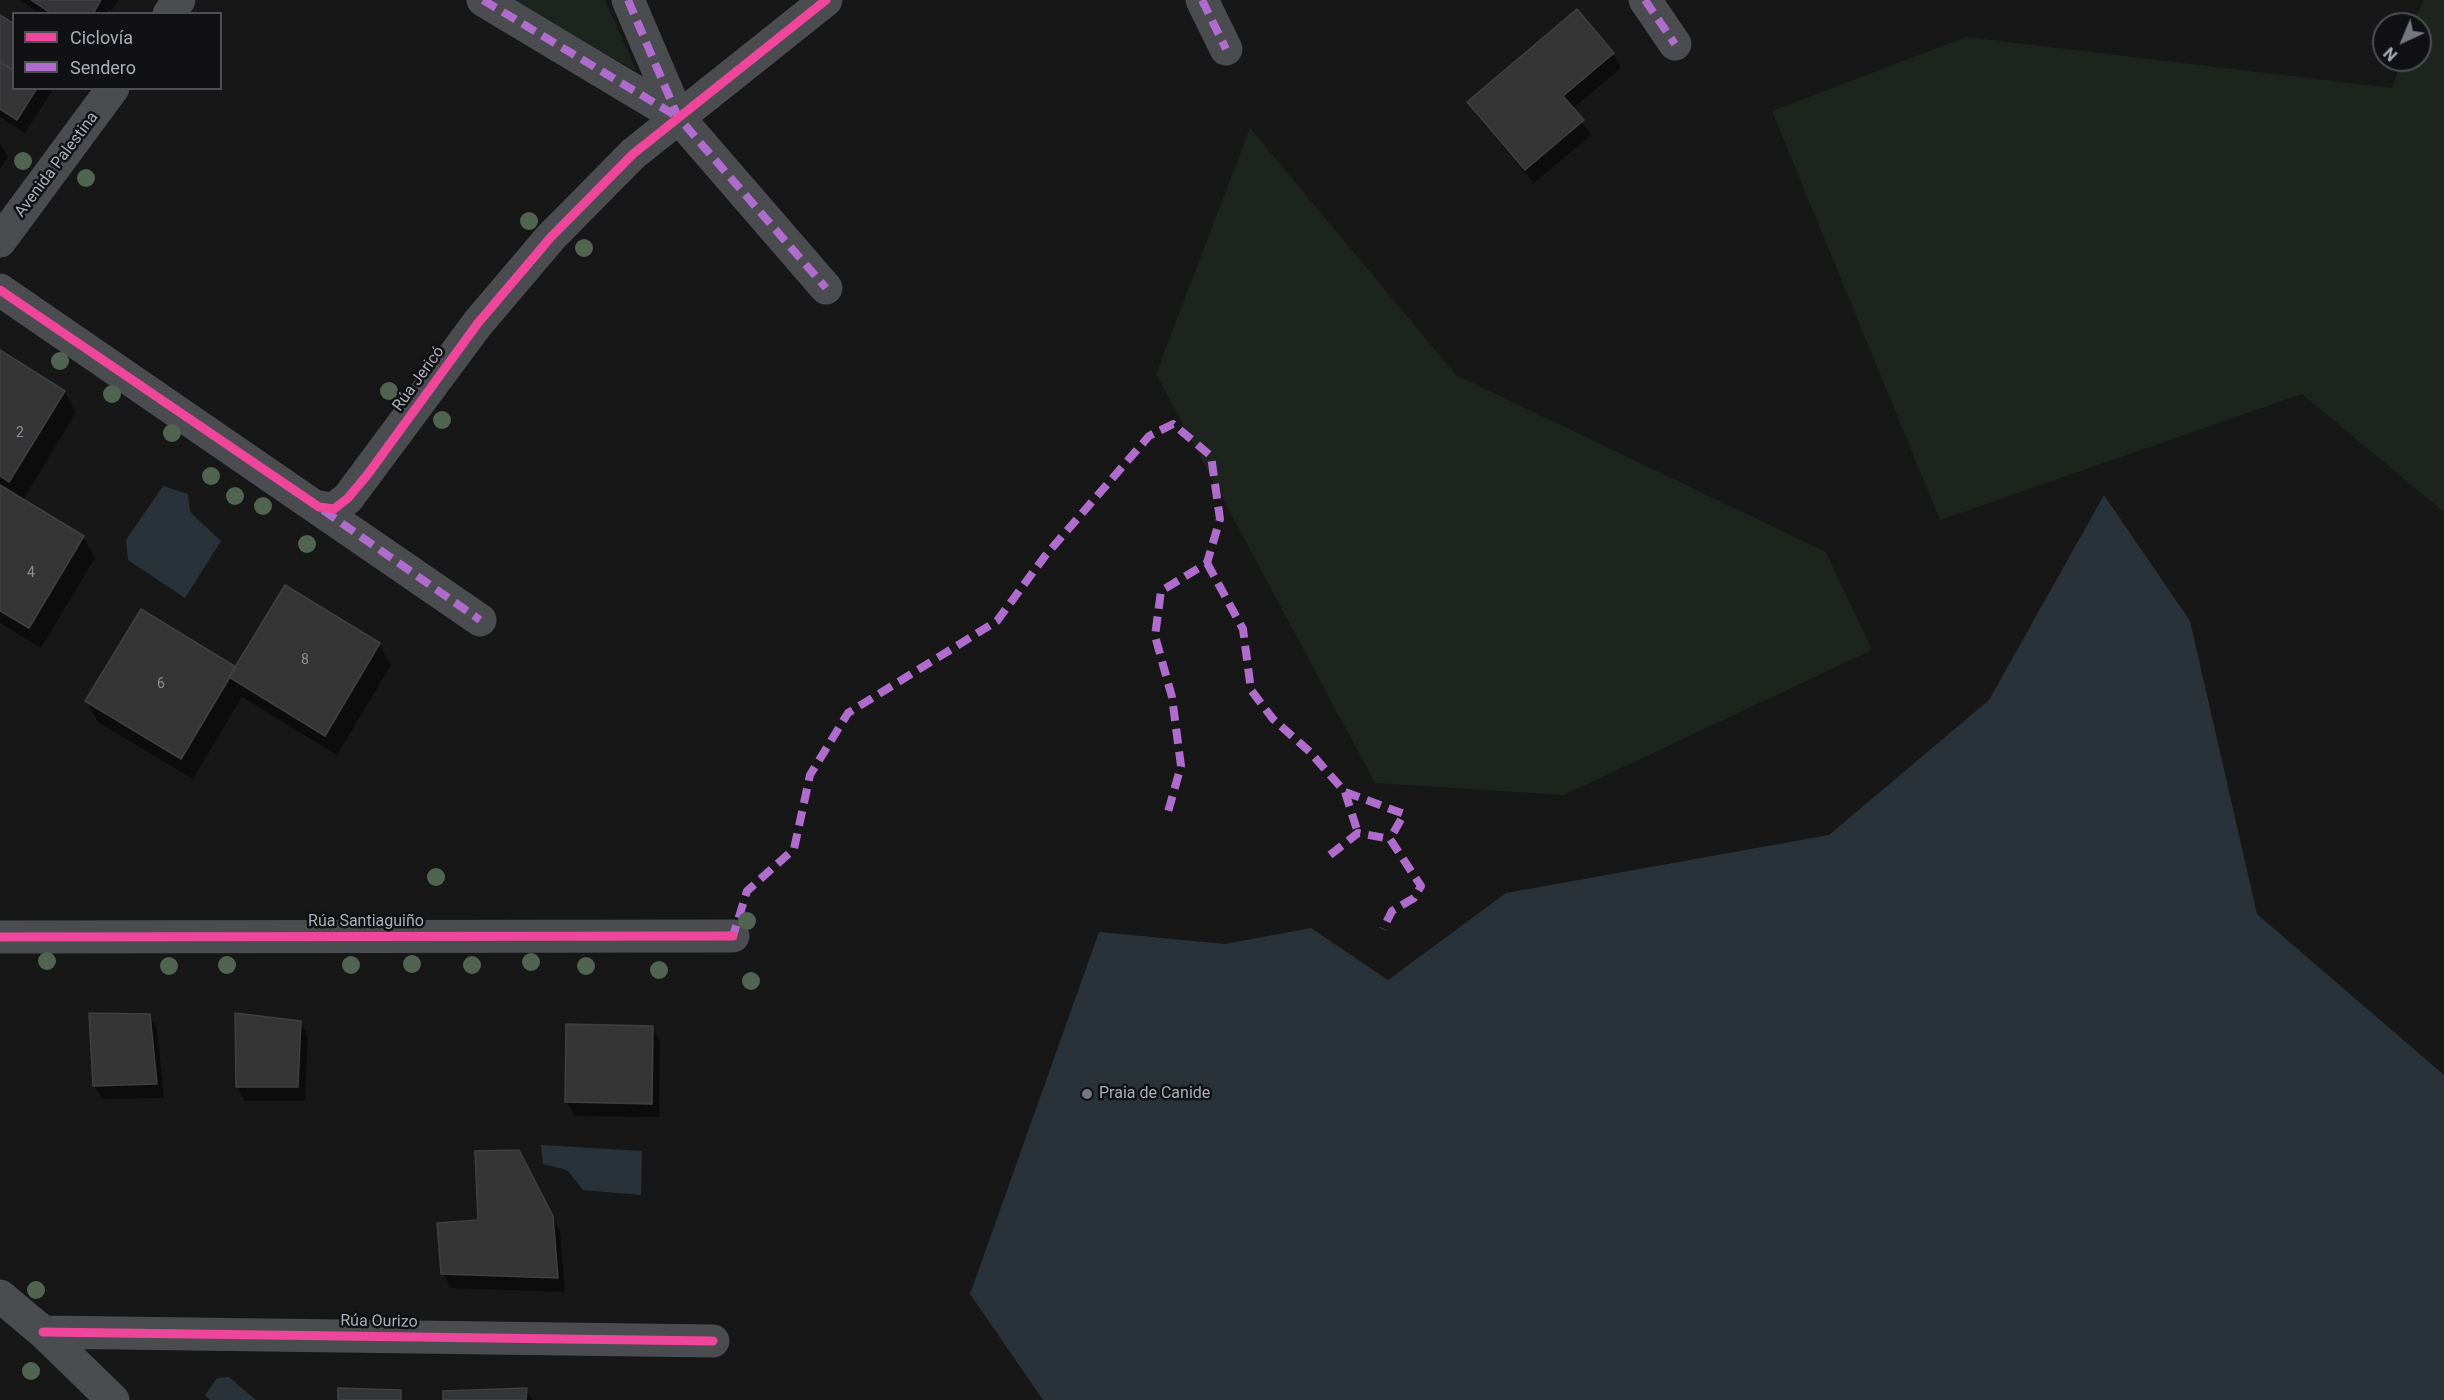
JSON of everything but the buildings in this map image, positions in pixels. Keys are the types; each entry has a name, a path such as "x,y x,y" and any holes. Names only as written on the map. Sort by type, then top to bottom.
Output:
{"street":[{"path":"483,0 678,117"},
{"path":"628,0 678,117 826,288"},
{"name":"Rúa Jericó","path":"319,507 334,508 348,498 478,322 551,237 633,154 826,0"},
{"path":"1202,0 1226,49"},
{"path":"1645,0 1675,44"},
{"name":"Avenida Palestina","path":"0,241 112,90"},
{"path":"0,290 319,507 480,620"},
{"name":"Rúa Santiaguiño","path":"0,937 733,936"},
{"path":"0,1296 43,1332 113,1400"},
{"name":"Rúa Ourizo","path":"43,1332 713,1341"}],"shaded area":[{"path":"515,0 605,0 637,72"},
{"path":"2423,0 2444,0 2444,512 2302,394 1940,520 1772,111 1966,37 2392,88 2398,72 2432,72 2432,12 2418,12"},
{"path":"1250,128 1456,375 1826,552 1872,650 1564,795 1375,783 1156,374"},
{"path":"163,486 188,494 190,512 221,541 185,598 128,560 126,540"},
{"path":"2104,495 2190,621 2257,914 2444,1075 2444,1400 1043,1400 970,1294 1099,932 1225,944 1311,928 1388,980 1506,893 1829,835 1989,700"},
{"path":"541,1145 642,1151 641,1195 583,1190 567,1170 543,1164"},
{"path":"229,1377 256,1400 210,1400 205,1395 217,1378"}],"marked path":[{"path":"483,0 678,117"},
{"path":"628,0 678,117 826,288"},
{"path":"1202,0 1226,49"},
{"path":"1645,0 1675,44"},
{"path":"729,936 733,936 747,891 794,849 810,775 848,713 997,621 1045,556 1149,436 1173,424 1211,456 1220,519 1207,563 1161,591 1155,636 1172,697 1181,766 1168,812"},
{"path":"323,510 480,620"},
{"path":"1207,563 1243,629 1251,690 1273,719 1310,752 1345,792 1404,814 1390,839 1421,886 1414,898 1392,911 1383,929"},
{"path":"1345,792 1358,833"},
{"path":"1330,855 1358,833 1390,839"}],"cycle path":[{"path":"0,290 319,507 334,509 348,498 368,474 478,323 551,237 633,154 826,0"},
{"path":"0,937 733,936"},
{"path":"43,1332 713,1341"}],"place":[{"name":"Praia de Canide","path":"1087,1094"}]}
